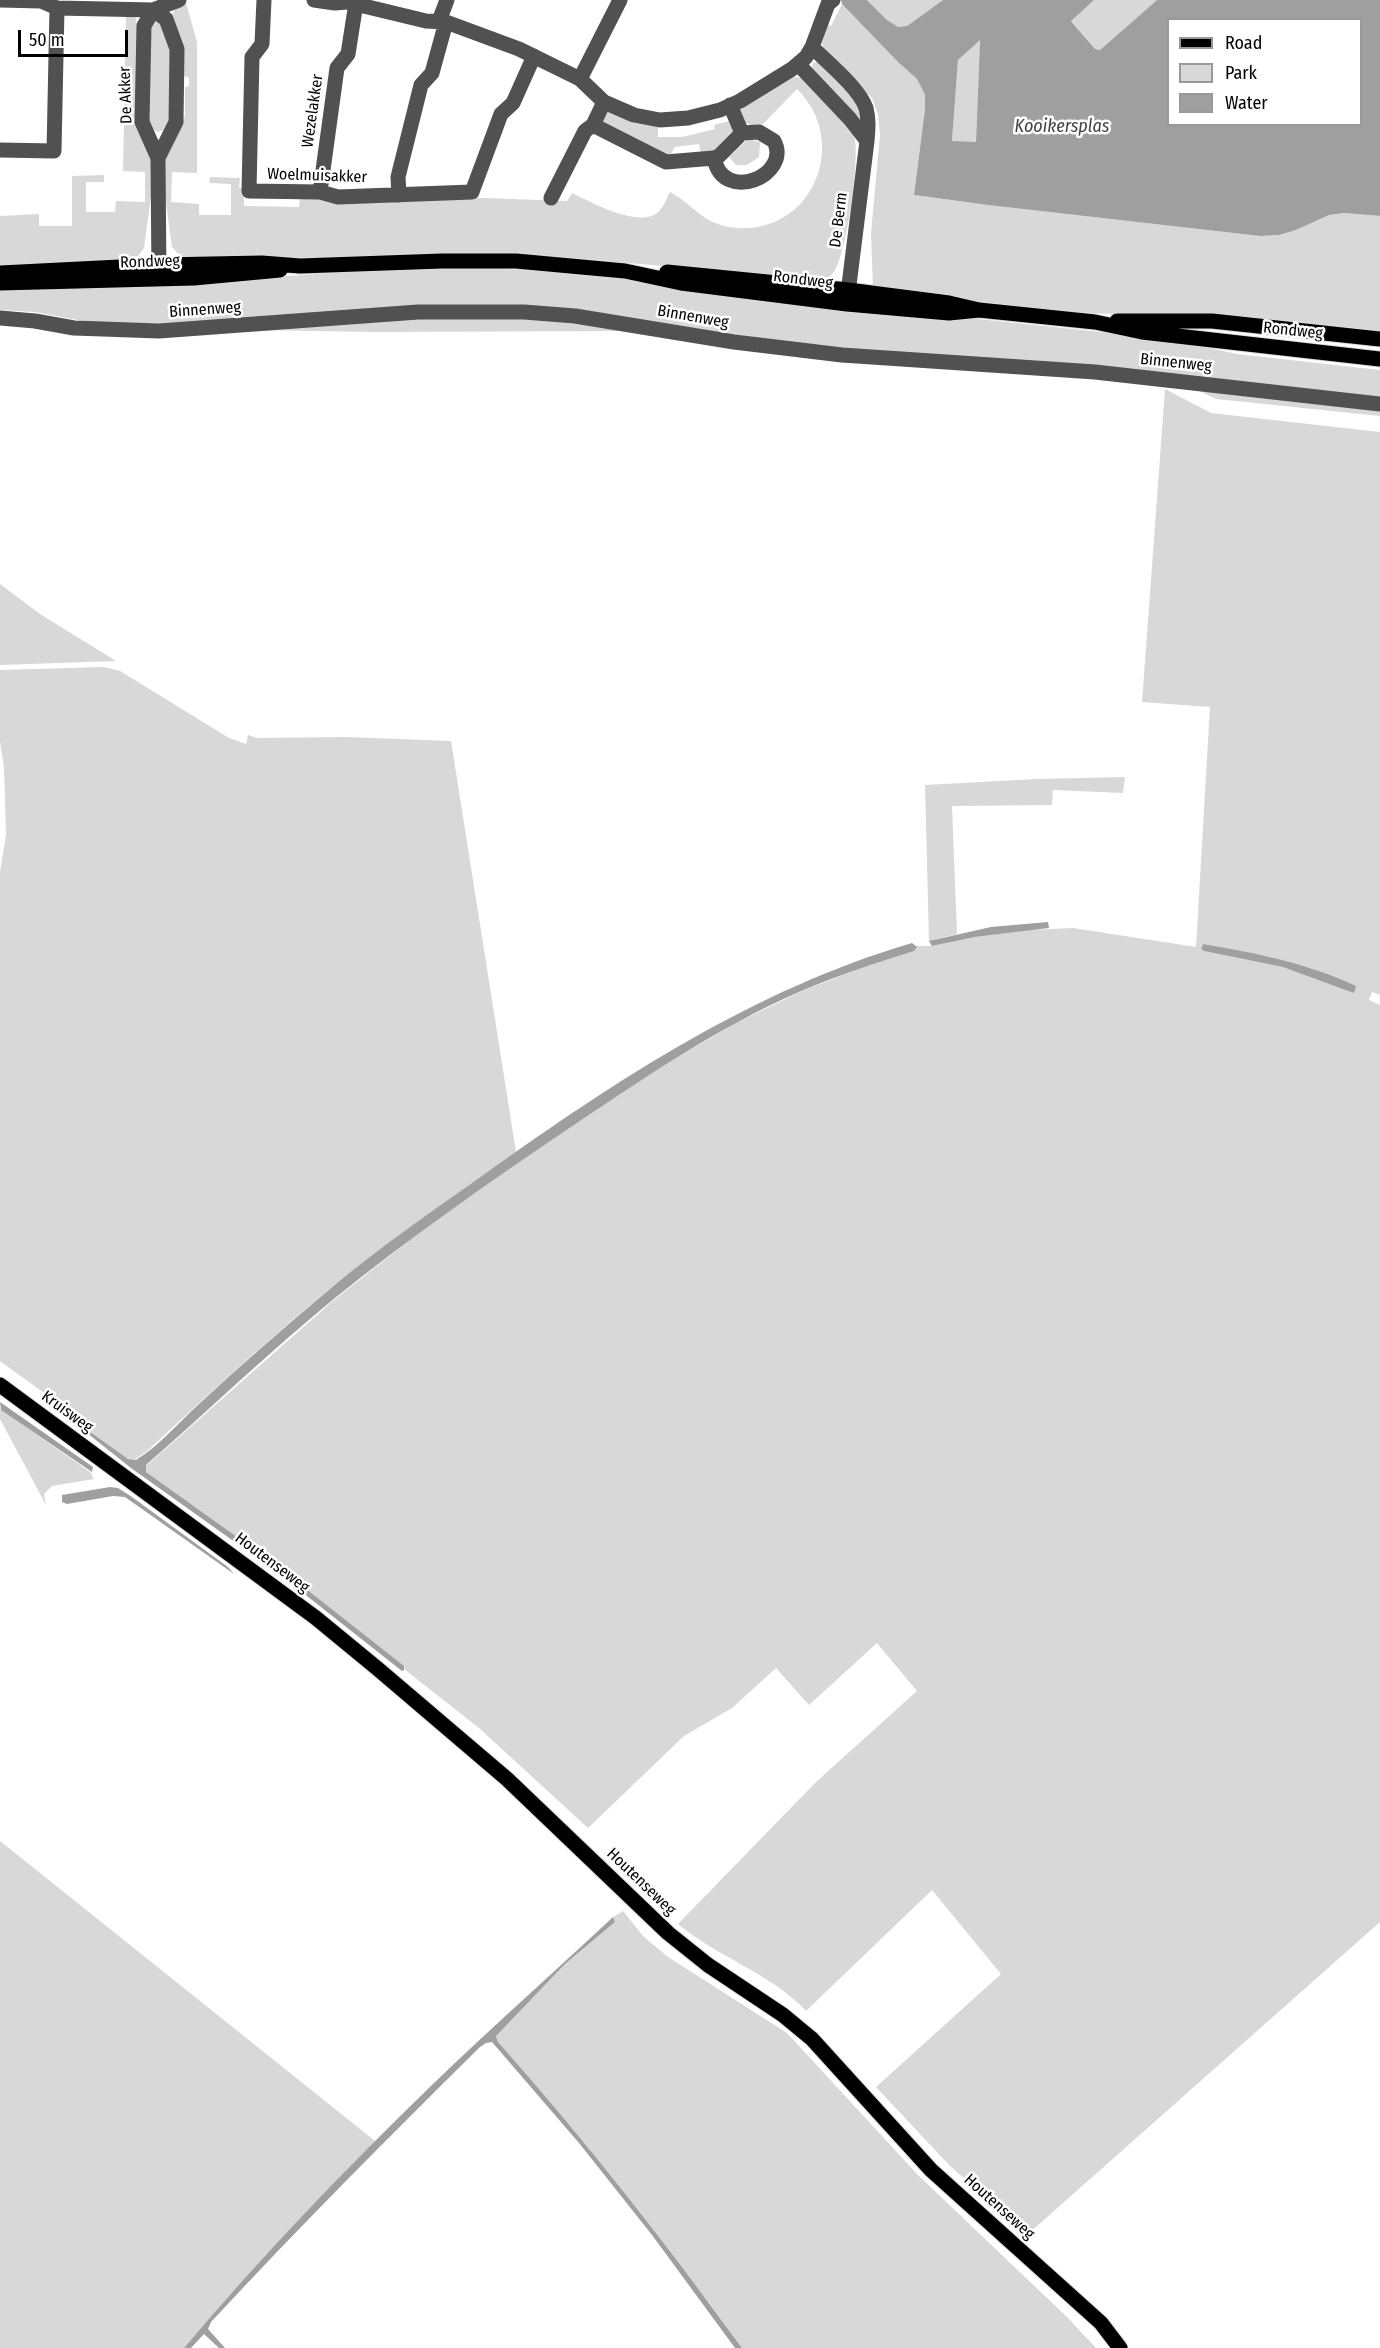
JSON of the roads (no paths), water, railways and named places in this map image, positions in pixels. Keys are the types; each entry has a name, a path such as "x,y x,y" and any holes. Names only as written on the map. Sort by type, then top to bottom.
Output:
{"main road":[{"name":"Rondweg","path":"0,284 262,263 300,266 485,260 547,263 625,271 682,273 848,297 949,303 979,310 1095,322 1142,332 1380,359"},
{"name":"Rondweg","path":"0,273 159,273"},
{"name":"Rondweg","path":"1095,322 1212,321 1380,339"},
{"name":"Kruisweg","path":"0,1385 113,1467"},
{"name":"Houtenseweg","path":"113,1467 316,1618 507,1779 668,1933 708,1965 783,2015 812,2039 931,2170 1101,2323 1120,2348"}],"street":[{"path":"0,0 41,1 57,8 153,5 179,0"},
{"name":"Woelmuisakker","path":"264,0 262,44 252,57 249,191 320,192 338,197 472,192 501,114 513,103 534,56"},
{"path":"314,0 356,3 426,21 442,21 534,56 580,79 604,102 634,115 660,120 688,118 730,105 775,80 805,56 827,1"},
{"path":"399,195 398,177 421,85 432,73 447,0"},
{"path":"580,79 620,0"},
{"name":"Wezelakker","path":"320,192 337,68 348,54 356,3"},
{"name":"De Akker","path":"158,158 176,122 177,49 166,19 153,5 144,26 141,122 158,158 159,273"},
{"path":"0,150 54,151 57,8"},
{"path":"805,56 867,141"},
{"name":"De Berm","path":"805,56 862,99 868,118 848,297"},
{"path":"551,198 585,131 593,125 604,102"},
{"path":"730,105 742,133"},
{"path":"593,125 666,162 714,158 719,156 742,133 759,132 774,141 777,152 770,171 750,182 732,181 721,175 714,158"},
{"name":"Binnenweg","path":"0,318 74,328 159,331 418,312 524,312 607,321 734,342 842,355 1095,372 1380,404"}],"water":[{"name":"Kooikersplas","path":"841,0 867,0 887,20 898,27 907,26 943,0 1094,0 1071,21 1095,49 1100,50 1157,0 1380,0 1380,216 1344,213 1329,215 1296,230 1279,235 1260,236 914,195 925,95 917,79 842,4","holes":["980,40 976,142 952,141 958,60"]},
{"path":"1048,922 1049,928 975,937 932,946 929,941 991,927"},
{"path":"912,943 917,947 914,951 813,986 740,1021 656,1071 543,1146 423,1231 335,1298 146,1465 146,1472 268,1559 404,1666 404,1670 402,1671 274,1570 131,1468 82,1429 83,1427 128,1459 136,1460 161,1441 248,1360 350,1273 427,1215 586,1104 637,1071 743,1011 854,962"},
{"path":"1203,944 1262,955 1319,971 1356,986 1354,993 1283,967 1204,951 1201,949"},
{"path":"0,1402 93,1467 92,1472 1,1410"},
{"path":"110,1487 118,1488 132,1497 228,1567 234,1574 125,1497 113,1496 67,1504 62,1502 62,1495"},
{"path":"613,1917 615,1922 565,1964 496,2036 498,2042 624,2192 742,2348 735,2348 652,2235 579,2143 492,2042 480,2047 310,2217 211,2322 208,2329 225,2348 219,2348 204,2334 191,2348 184,2348 274,2246 369,2147 455,2063"}]}
